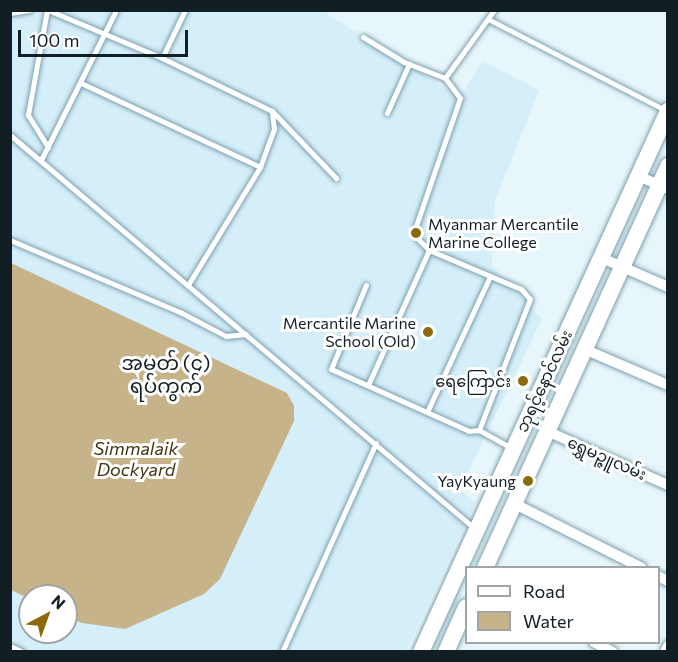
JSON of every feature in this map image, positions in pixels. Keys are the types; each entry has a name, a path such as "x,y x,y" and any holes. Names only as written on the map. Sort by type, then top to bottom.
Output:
{"main road":[{"name":"ဘုရင့်နောင်လမ်း","path":"466,566 477,531 513,448 638,176 663,131 667,111"},
{"name":"ဘုရင့်နောင်လမ်း","path":"485,566 622,267 663,187 668,166"},
{"name":"ဘုရင့်နောင်လမ်း","path":"421,651 461,580"},
{"path":"446,651 465,609"}],"street":[{"path":"638,176 663,187"},
{"path":"602,258 668,287"},
{"path":"584,350 668,385"},
{"name":"ရွှေမဉ္ဇူလမ်း","path":"547,431 668,485"},
{"path":"513,503 640,566"},
{"path":"477,531 498,540"},
{"path":"598,644 613,651"},
{"path":"665,651 668,646"}],"lane":[{"path":"10,13 30,10"},
{"path":"48,147 28,115 48,10 162,58 272,111 336,178"},
{"path":"41,160 107,34 116,10"},
{"path":"162,58 185,10"},
{"path":"445,78 494,10"},
{"path":"488,19 667,111"},
{"path":"363,37 410,64 445,78 460,98 416,226 417,238 429,250 521,289 530,299 479,430"},
{"path":"387,113 410,64"},
{"path":"81,83 260,167"},
{"path":"188,285 260,167 274,129 272,111"},
{"path":"10,135 477,531"},
{"path":"10,240 180,312 226,336 246,334"},
{"path":"369,385 429,250"},
{"path":"427,412 490,276"},
{"path":"366,285 330,364 335,373 369,385 469,430 479,430 513,448"},
{"path":"282,651 376,443"},
{"path":"10,646 23,651"}],"shaded area":[{"path":"10,11 323,11 460,98 482,61 539,90 495,200 492,266 542,319 460,489 475,503 406,651 11,651"}],"water":[{"name":"Simmalaik Dockyard","path":"11,263 287,393 294,406 294,421 220,579 204,594 125,629 78,621 78,584 18,584 18,593 11,590"}],"place":[{"name":"Myanmar Mercantile Marine College","path":"416,233"},
{"name":"Mercantile Marine School (Old)","path":"428,332"},
{"name":"ရေကြောင်း","path":"523,381"},
{"name":"YayKyaung","path":"528,481"}],"district":[{"name":"အမှတ် (၄) ရပ်ကွက်","path":"166,374"}]}
